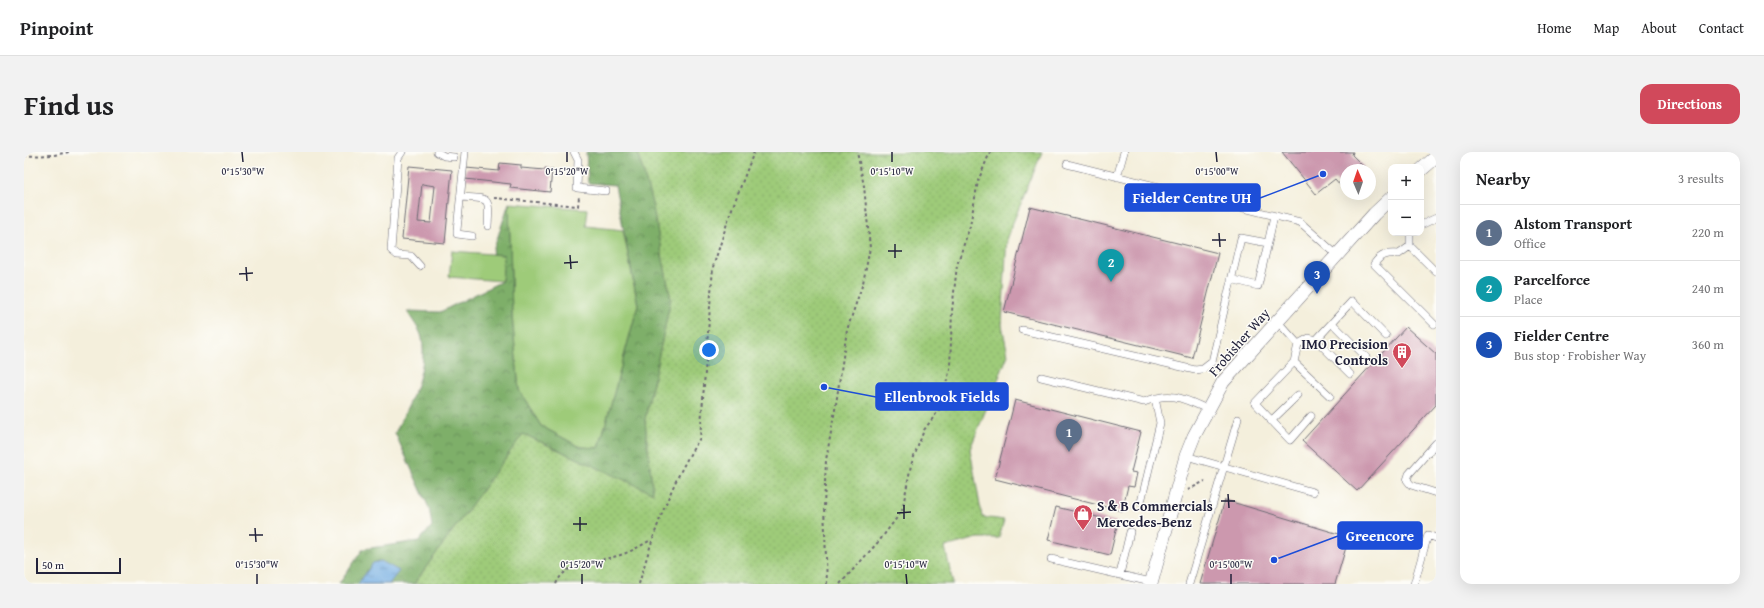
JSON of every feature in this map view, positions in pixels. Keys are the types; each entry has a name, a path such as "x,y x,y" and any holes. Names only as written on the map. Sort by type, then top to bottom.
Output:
{"street":[{"path":"1424,167 1434,156"},
{"name":"Frobisher Way","path":"1151,583 1186,456 1207,409 1224,382 1338,255 1388,203"}],"lane":[{"path":"402,152 398,158 391,250 397,255 411,256 420,266"},
{"path":"437,152 444,156 454,157"},
{"path":"465,152 457,234 472,236"},
{"path":"574,152 578,160 577,188 606,191"},
{"path":"1117,177 1124,152"},
{"path":"1067,164 1300,222 1338,255"},
{"path":"460,197 484,198 488,202 490,206 488,226"},
{"path":"1231,280 1258,286 1274,216"},
{"path":"1424,224 1436,218"},
{"path":"1410,236 1410,246 1436,272"},
{"path":"1022,330 1195,370 1203,369 1212,362 1241,238 1268,243"},
{"path":"1410,246 1400,254 1387,253 1378,258 1374,264 1434,324"},
{"path":"1316,340 1352,301 1386,336"},
{"path":"1278,322 1298,344"},
{"path":"1332,323 1366,358"},
{"path":"1311,416 1290,440 1255,403 1294,362 1298,344 1309,338 1316,340 1350,374"},
{"path":"1294,362 1330,396"},
{"path":"1041,377 1144,402 1155,398 1177,396 1207,409"},
{"path":"1272,421 1298,395"},
{"path":"1141,502 1160,423 1155,398"},
{"path":"1189,584 1238,419"},
{"path":"1436,443 1409,474 1407,480 1411,485 1436,493"},
{"path":"1186,456 1313,492"},
{"path":"1120,574 1130,532"},
{"path":"1414,584 1428,536 1436,538"},
{"path":"1051,559 1120,574 1151,583"}],"path":[{"path":"24,156 54,155 69,152"},
{"path":"639,584 651,540 688,457 700,438 713,267 730,214 754,152"},
{"path":"827,584 824,507 826,460 847,330 863,283 870,248 864,186 857,152"},
{"path":"840,584 880,540 902,511 911,465 924,430 939,410 950,369 952,311 956,265 970,226 978,181 990,152"},
{"path":"488,202 496,197 578,206 580,189"},
{"path":"556,584 559,577 577,564 619,556 651,540"}],"green space":[{"path":"586,152 638,152 652,203 671,299 645,420 653,493 523,434 414,584 339,584 363,549 419,541 432,526 429,508 395,433 416,388 422,364 422,338 407,311 440,312 502,281 504,255 492,254 509,203 512,316 519,390 541,426 580,447 599,448 638,305 615,185 588,183"},
{"path":"638,152 1042,152 1007,237 1002,325 1008,355 970,449 982,517 1004,520 999,538 978,538 945,547 953,584 414,584 523,434 653,493 645,420 671,299 652,203"},
{"path":"509,203 588,209 586,226 623,230 638,305 599,448 580,447 541,426 519,390 512,316"},
{"path":"452,251 504,255 502,281 449,277"}],"water":[{"path":"381,561 399,571 389,584 358,584 373,563"}],"building":[{"path":"1282,152 1353,152 1352,155 1361,164 1340,164 1340,185 1335,179 1316,194"},
{"path":"500,163 521,165 521,168 545,170 545,168 552,169 550,192 510,188 511,184 465,179 466,168 499,171"},
{"path":"409,166 452,170 445,243 402,239","holes":["422,184 435,186 431,223 418,222"]},
{"path":"1030,207 1218,253 1192,358 1004,312"},
{"path":"1406,327 1436,354 1436,405 1357,491 1302,441"},
{"path":"1015,400 1141,432 1131,472 1137,473 1134,487 1128,486 1122,511 995,479"},
{"path":"1225,500 1349,537 1335,584 1200,584"},
{"name":"S & B Commercials Mercedes-Benz","path":"1056,507 1118,522 1110,555 1048,540"}],"place":[{"name":"Fielder Centre UH","path":"1323,174"},
{"name":"Parcelforce","path":"1111,282"},
{"name":"Fielder Centre","path":"1317,294"},
{"name":"IMO Precision Controls","path":"1402,369"},
{"name":"Ellenbrook Fields","path":"824,387"},
{"name":"Alstom Transport","path":"1069,452"},
{"name":"S & B Commercials Mercedes-Benz","path":"1083,531"},
{"name":"Greencore","path":"1274,560"}]}
